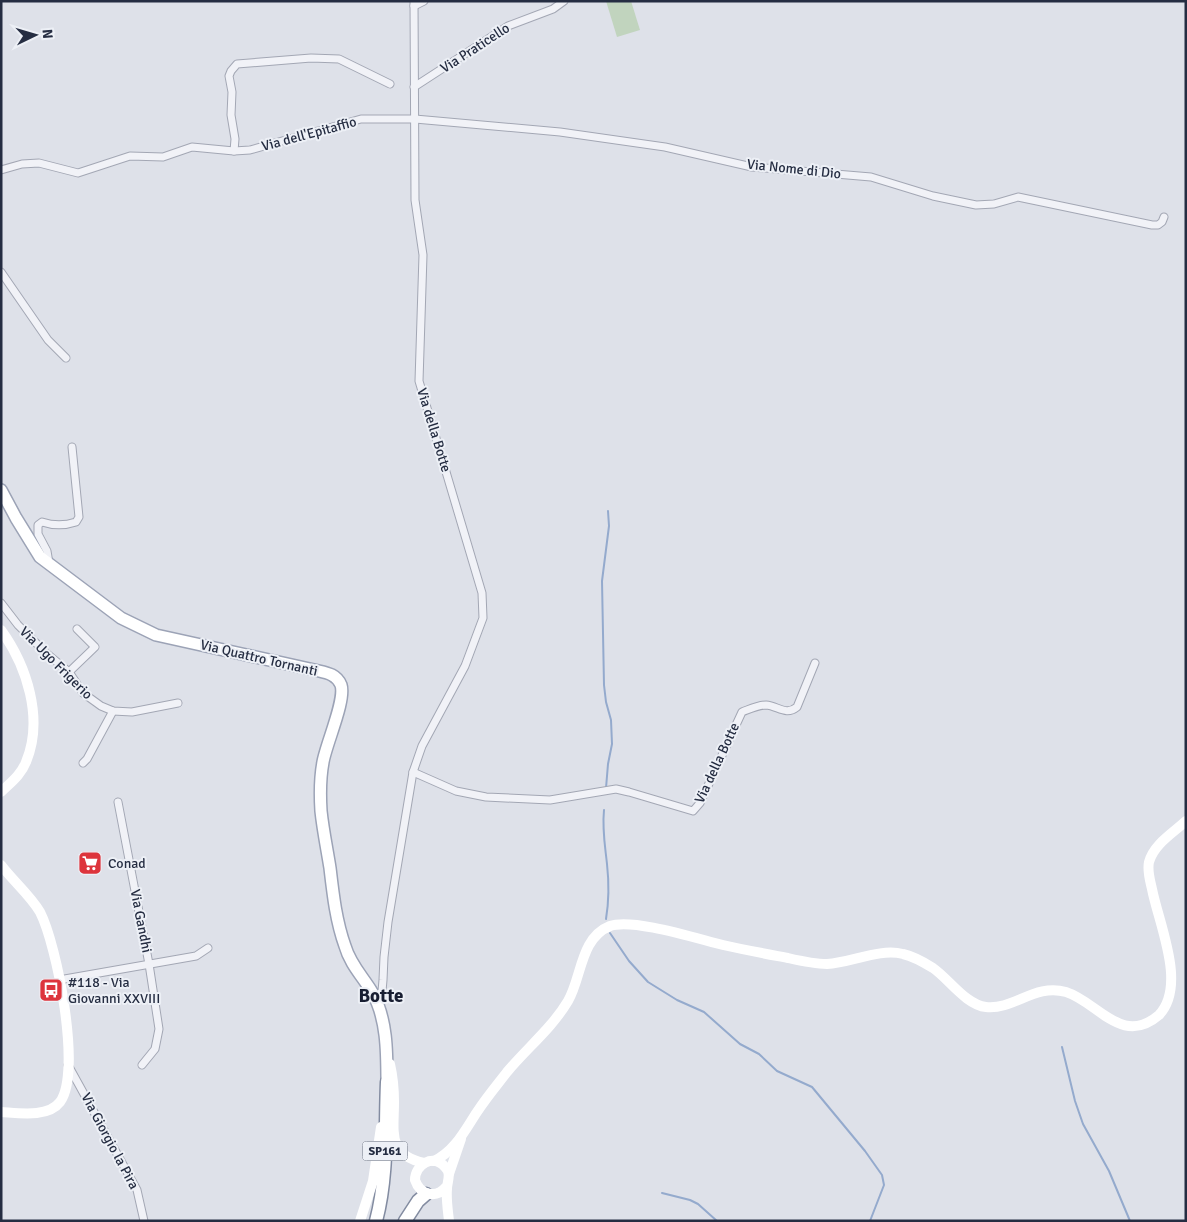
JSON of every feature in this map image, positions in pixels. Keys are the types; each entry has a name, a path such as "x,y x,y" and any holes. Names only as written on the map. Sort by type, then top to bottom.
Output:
{"highway":[{"name":"SP161","path":"376,1221 384,1169 387,1082"},
{"path":"405,1221 418,1201 430,1194"}],"main road":[{"name":"Via Quattro Tornanti","path":"1,490 40,557 121,618 156,635 332,674 338,680 342,694 323,761 320,782 321,812 342,938 350,960 375,999 382,1021 387,1082"},
{"path":"1,630 12,646 24,673 32,710 33,733 30,749 21,771 1,792"},
{"path":"449,1217 442,1201 421,1191 415,1180 418,1169 444,1156 462,1136 478,1110 509,1070 556,1019 570,998 585,953 594,936 604,929 624,923 812,963 835,963 881,954 903,954 932,967 973,1004 985,1007 1000,1006 1049,989 1066,992 1113,1022 1132,1026 1148,1022 1160,1014 1170,1001 1174,981 1171,956 1153,896 1148,871 1149,860 1157,847 1186,821"},
{"path":"1,864 39,911 55,953 64,1009 68,1065 63,1094 60,1102 54,1107 37,1113 1,1112"},
{"path":"386,1055 394,1084 393,1135 395,1144 405,1156 444,1165 449,1174"},
{"path":"360,1221 376,1164 387,1082"},
{"path":"430,1194 439,1194 446,1187 462,1136"},
{"path":"446,1187 449,1217"}],"street":[{"name":"Via della Botte","path":"375,999 382,991 388,922 413,772 422,746 465,666 483,618 482,593 419,381 423,255 415,200 414,4 424,1"},
{"name":"Via Praticello","path":"414,87 508,26 553,9 564,1"},
{"path":"234,151 232,92 229,76 237,64 311,58 338,59 390,84"},
{"name":"Via dell'Epitaffio","path":"1,170 22,164 39,163 78,173 130,156 163,157 192,147 234,151 250,150 361,119 415,118"},
{"name":"Via Nome di Dio","path":"415,118 560,132 665,147 752,167 871,176 933,196 976,205 994,204 1018,197 1152,225 1158,225 1164,217"},
{"path":"1,272 48,340 66,358"},
{"path":"49,564 47,551 38,534 38,525 42,522 52,525 66,525 76,522 79,517 72,447"},
{"name":"Via Ugo Frigerio","path":"1,603 18,625 46,653 69,672 83,693 101,706 113,711 132,712 178,703"},
{"path":"69,672 95,647 77,629"},
{"name":"Via della Botte","path":"413,772 456,791 486,797 550,800 616,789 693,812 700,803 742,712 769,705 785,711 792,711 797,708 815,663"},
{"path":"83,763 113,711"},
{"name":"Via Gandhi","path":"118,802 149,964 159,1029 155,1049 142,1065"},
{"path":"59,980 196,956 208,948"},
{"name":"Via Giorgio la Pira","path":"68,1065 137,1190 144,1221"}],"green space":[{"path":"606,1 631,1 640,30 617,37"}],"waterway":[{"path":"606,788 612,744 611,720 604,685 602,581 609,526 608,511"},
{"path":"604,810 608,871 606,919"},
{"path":"610,933 629,961 648,982 677,1000 704,1012 740,1044 759,1054 777,1071 812,1087 865,1151 882,1175 884,1185 870,1221"},
{"path":"1062,1047 1075,1101 1083,1124 1109,1171 1130,1221"},
{"path":"662,1193 698,1204 717,1221"}],"place":[{"name":"Conad","path":"90,863"},
{"name":"#118 - Via Giovanni XXVIII","path":"51,990"}],"district":[{"name":"Botte","path":"381,996"}]}
